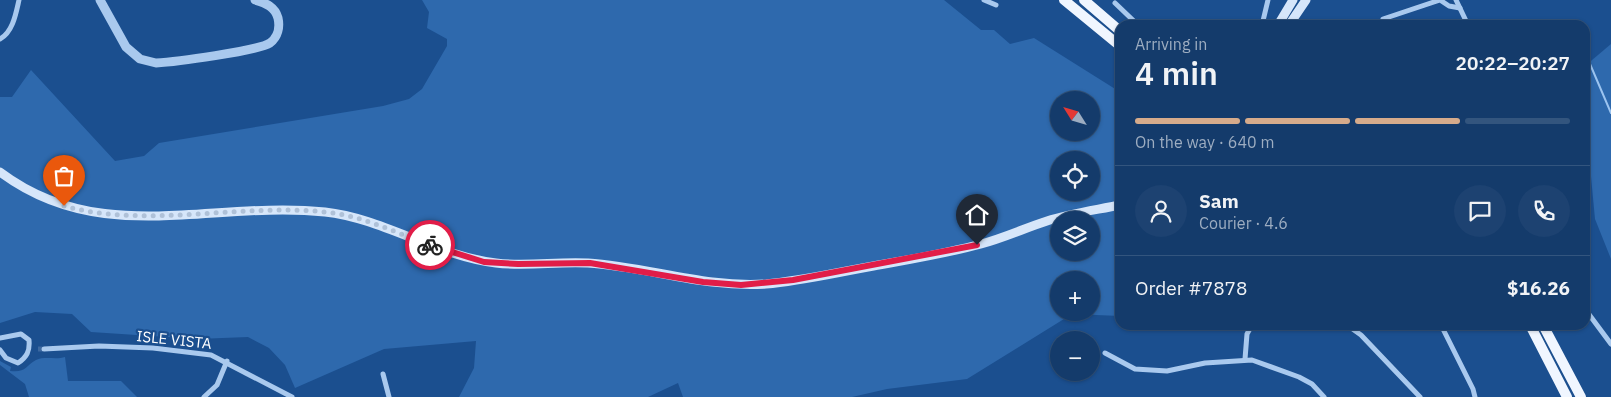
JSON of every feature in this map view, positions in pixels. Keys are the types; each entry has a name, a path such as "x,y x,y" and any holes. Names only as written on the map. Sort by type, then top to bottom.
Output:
{"main road":[{"path":"1064,0 1115,42"},
{"path":"1084,0 1115,27"},
{"path":"1281,20 1293,0"},
{"path":"1292,20 1306,0"},
{"path":"0,172 52,202 92,213 122,217 291,210 326,212 355,219 471,260 518,264 590,263 703,282 741,285 793,280 958,250 995,240 1049,220 1115,206"},
{"path":"1533,330 1567,397"},
{"path":"1546,330 1581,397"}],"street":[{"path":"0,39 6,36 15,18 19,0"},
{"path":"100,0 126,47 140,59 150,62 251,49 266,45 276,36 279,24 273,8 256,0"},
{"path":"984,0 996,5"},
{"path":"1263,20 1268,0"},
{"path":"1384,19 1440,0 1449,6 1460,8"},
{"path":"1456,0 1466,20"},
{"path":"1115,3 1133,20"},
{"path":"1590,316 1611,344"},
{"path":"1244,359 1246,334 1249,330"},
{"path":"1354,330 1420,397"},
{"path":"1444,330 1473,389 1475,397"},
{"path":"0,338 21,334 29,340 26,358 18,362 6,358 0,350"},
{"name":"ISLE VISTA","path":"29,349 99,346 153,348 211,355 227,361 292,397"},
{"path":"1105,353 1135,369 1167,371 1205,363 1244,359 1299,377 1312,384 1324,397"},
{"path":"204,397 217,385 227,361"},
{"path":"383,374 389,397"},
{"path":"278,397 282,392"}],"shaded area":[{"path":"422,0 944,0 981,30 994,30 1010,44 1034,38 1115,89 1115,316 1100,315 1100,271 1050,271 1050,321 1061,321 967,379 887,389 852,397 683,397 678,383 648,397 459,397 474,368 476,341 384,349 295,388 285,365 269,348 248,337 197,339 91,332 72,314 35,312 0,323 0,97 12,97 31,70 115,161 144,156 159,143 383,106 409,99 422,89 447,46 447,39 427,28 429,12"},
{"path":"1611,44 1611,259 1595,219 1590,166 1590,62"},
{"path":"65,357 68,381 121,381 137,397 29,397 25,384 0,365 0,361 11,367 10,371 19,371 39,359"}],"waterway":[{"path":"1590,64 1611,113"}],"tunnel":[{"path":"38,349 44,349"}],"way so far":[{"path":"64,206 92,213 122,217 291,210 326,212 340,214 430,245"}],"route":[{"path":"430,245 471,260 484,262 501,264 590,263 703,282 741,285 768,284 793,280 977,245"}]}
